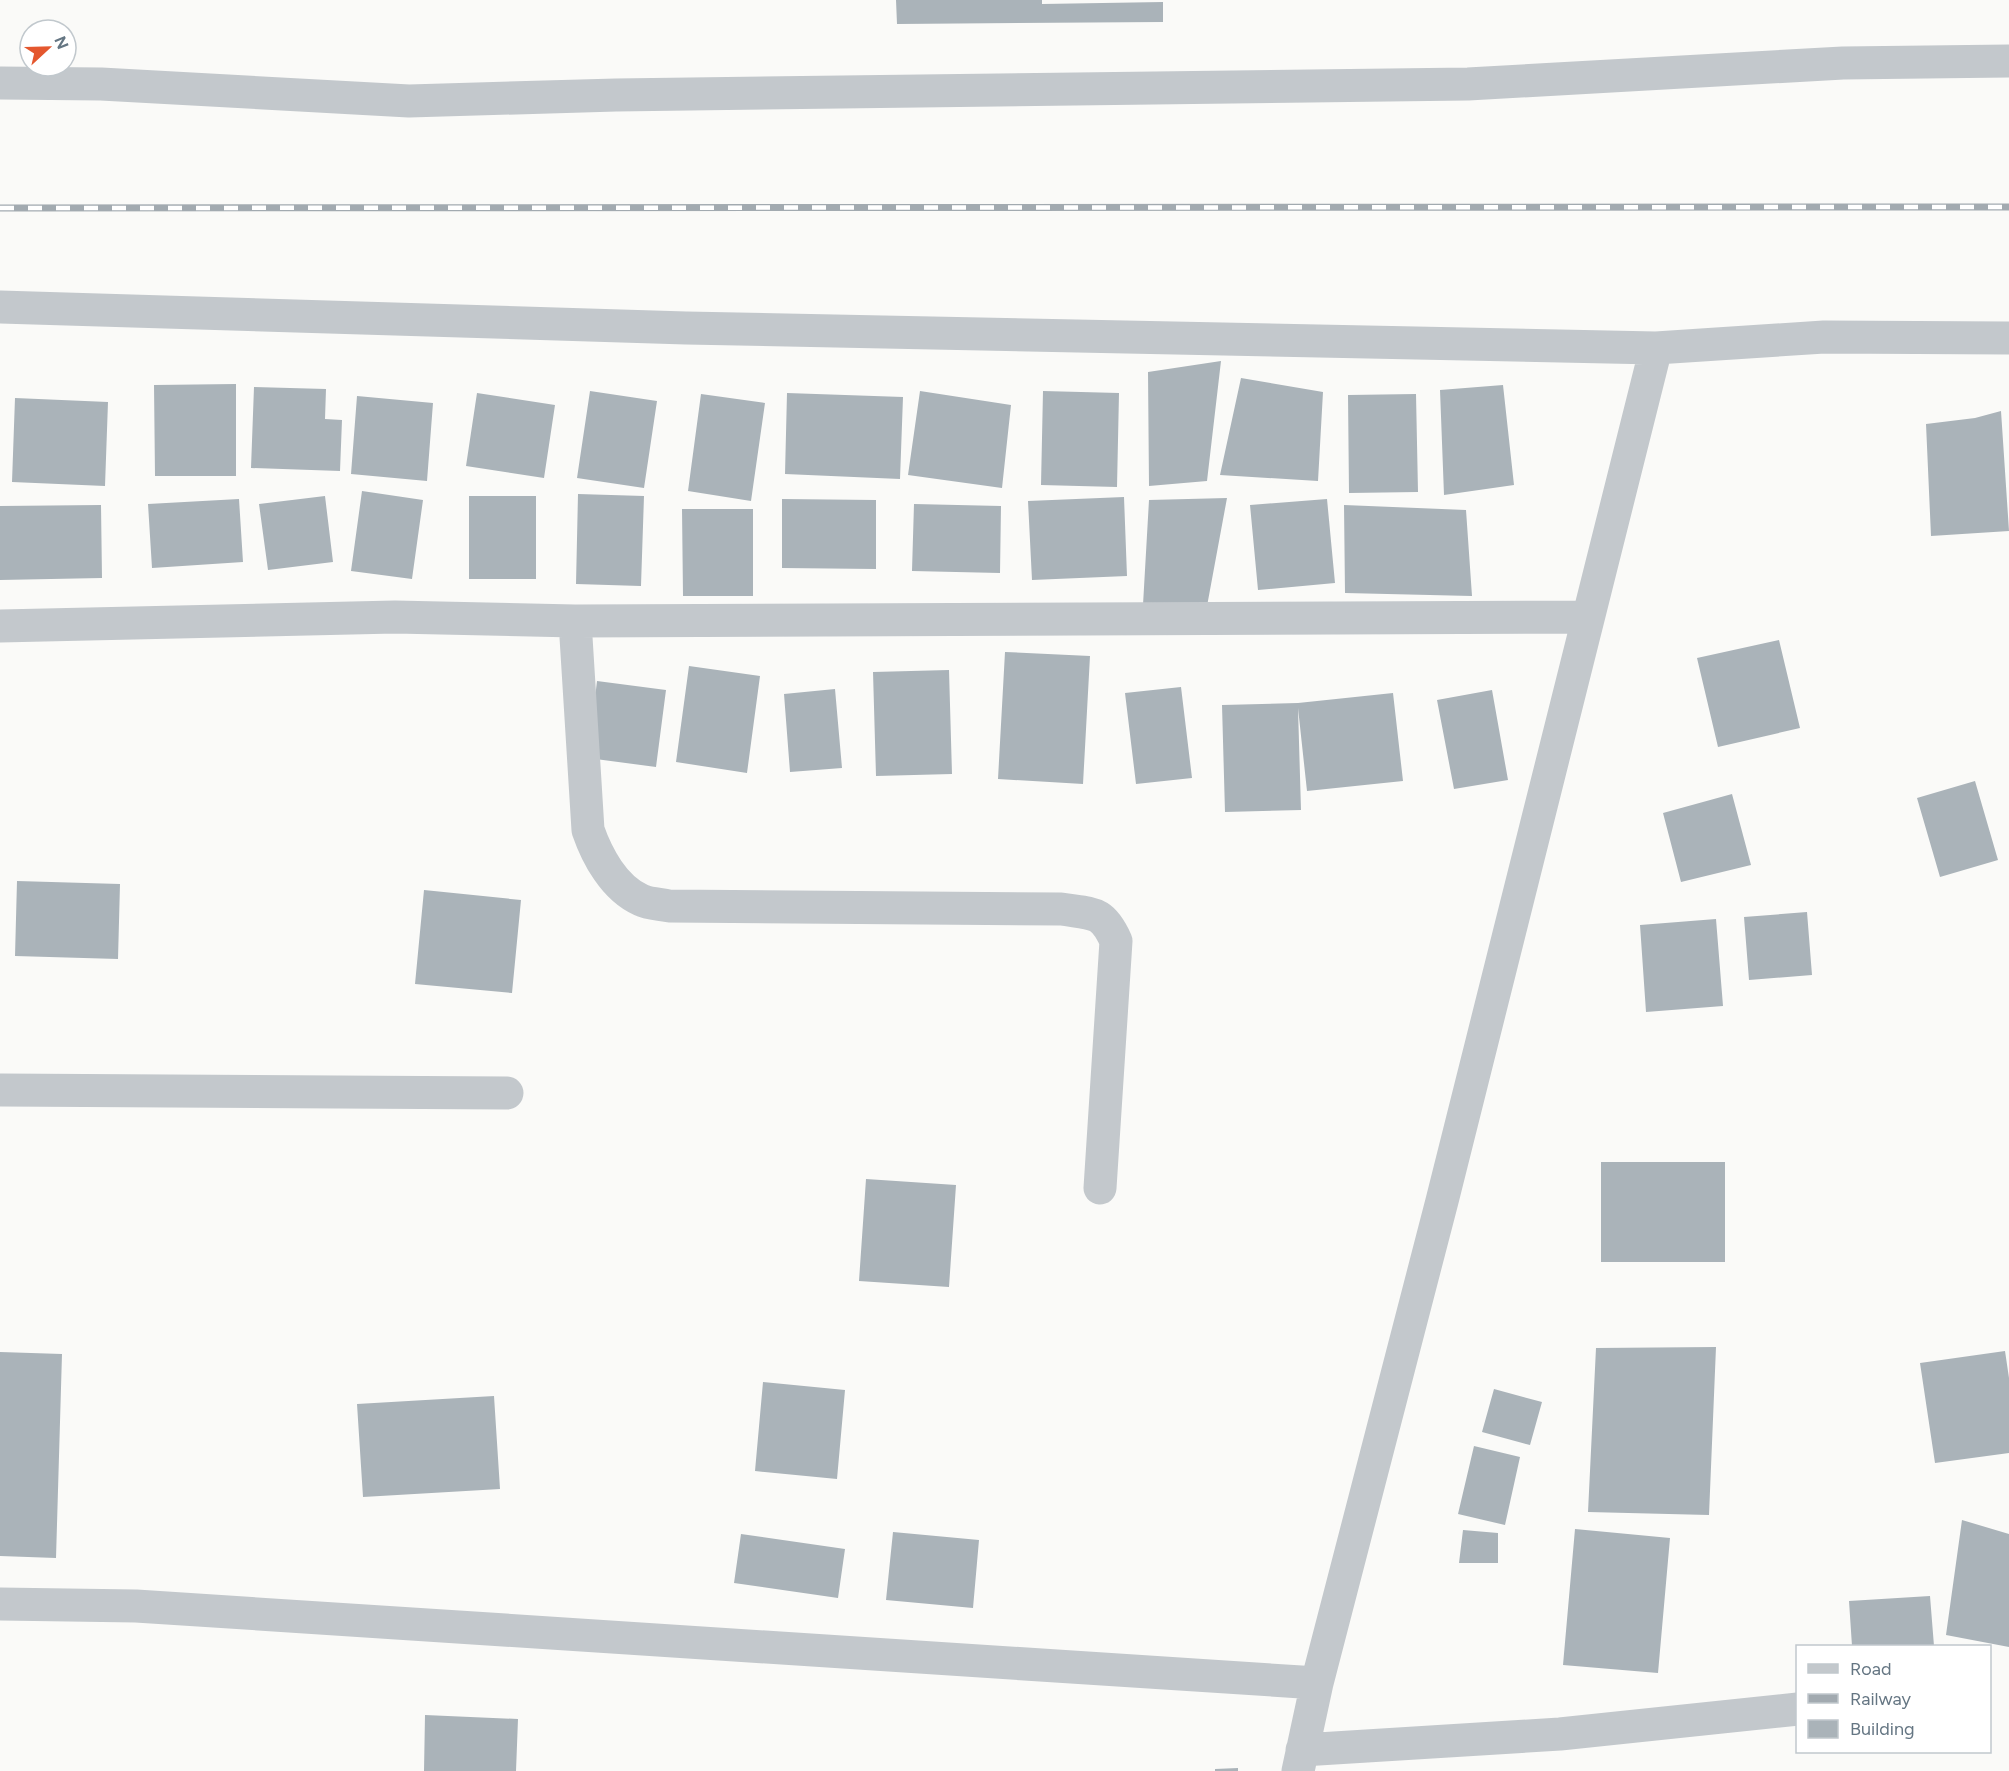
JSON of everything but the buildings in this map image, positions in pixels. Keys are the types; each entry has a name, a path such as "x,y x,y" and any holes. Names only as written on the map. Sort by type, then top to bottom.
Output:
{"street":[{"path":"0,83 101,84 409,100 616,95 1468,84 1843,63 2009,60"},
{"path":"0,307 686,328 1656,348 1824,337 2009,338"},
{"path":"1656,348 1442,1201 1317,1683 1300,1761 1796,1709"},
{"path":"0,626 395,617 576,621 1588,617"},
{"path":"576,621 588,830 595,850 612,874 642,901 669,906 1061,909 1094,914 1108,923 1116,941 1100,1188"},
{"path":"0,1090 507,1093"},
{"path":"0,1604 136,1606 1317,1683"}],"railway":[{"path":"0,208 2009,207"}]}
